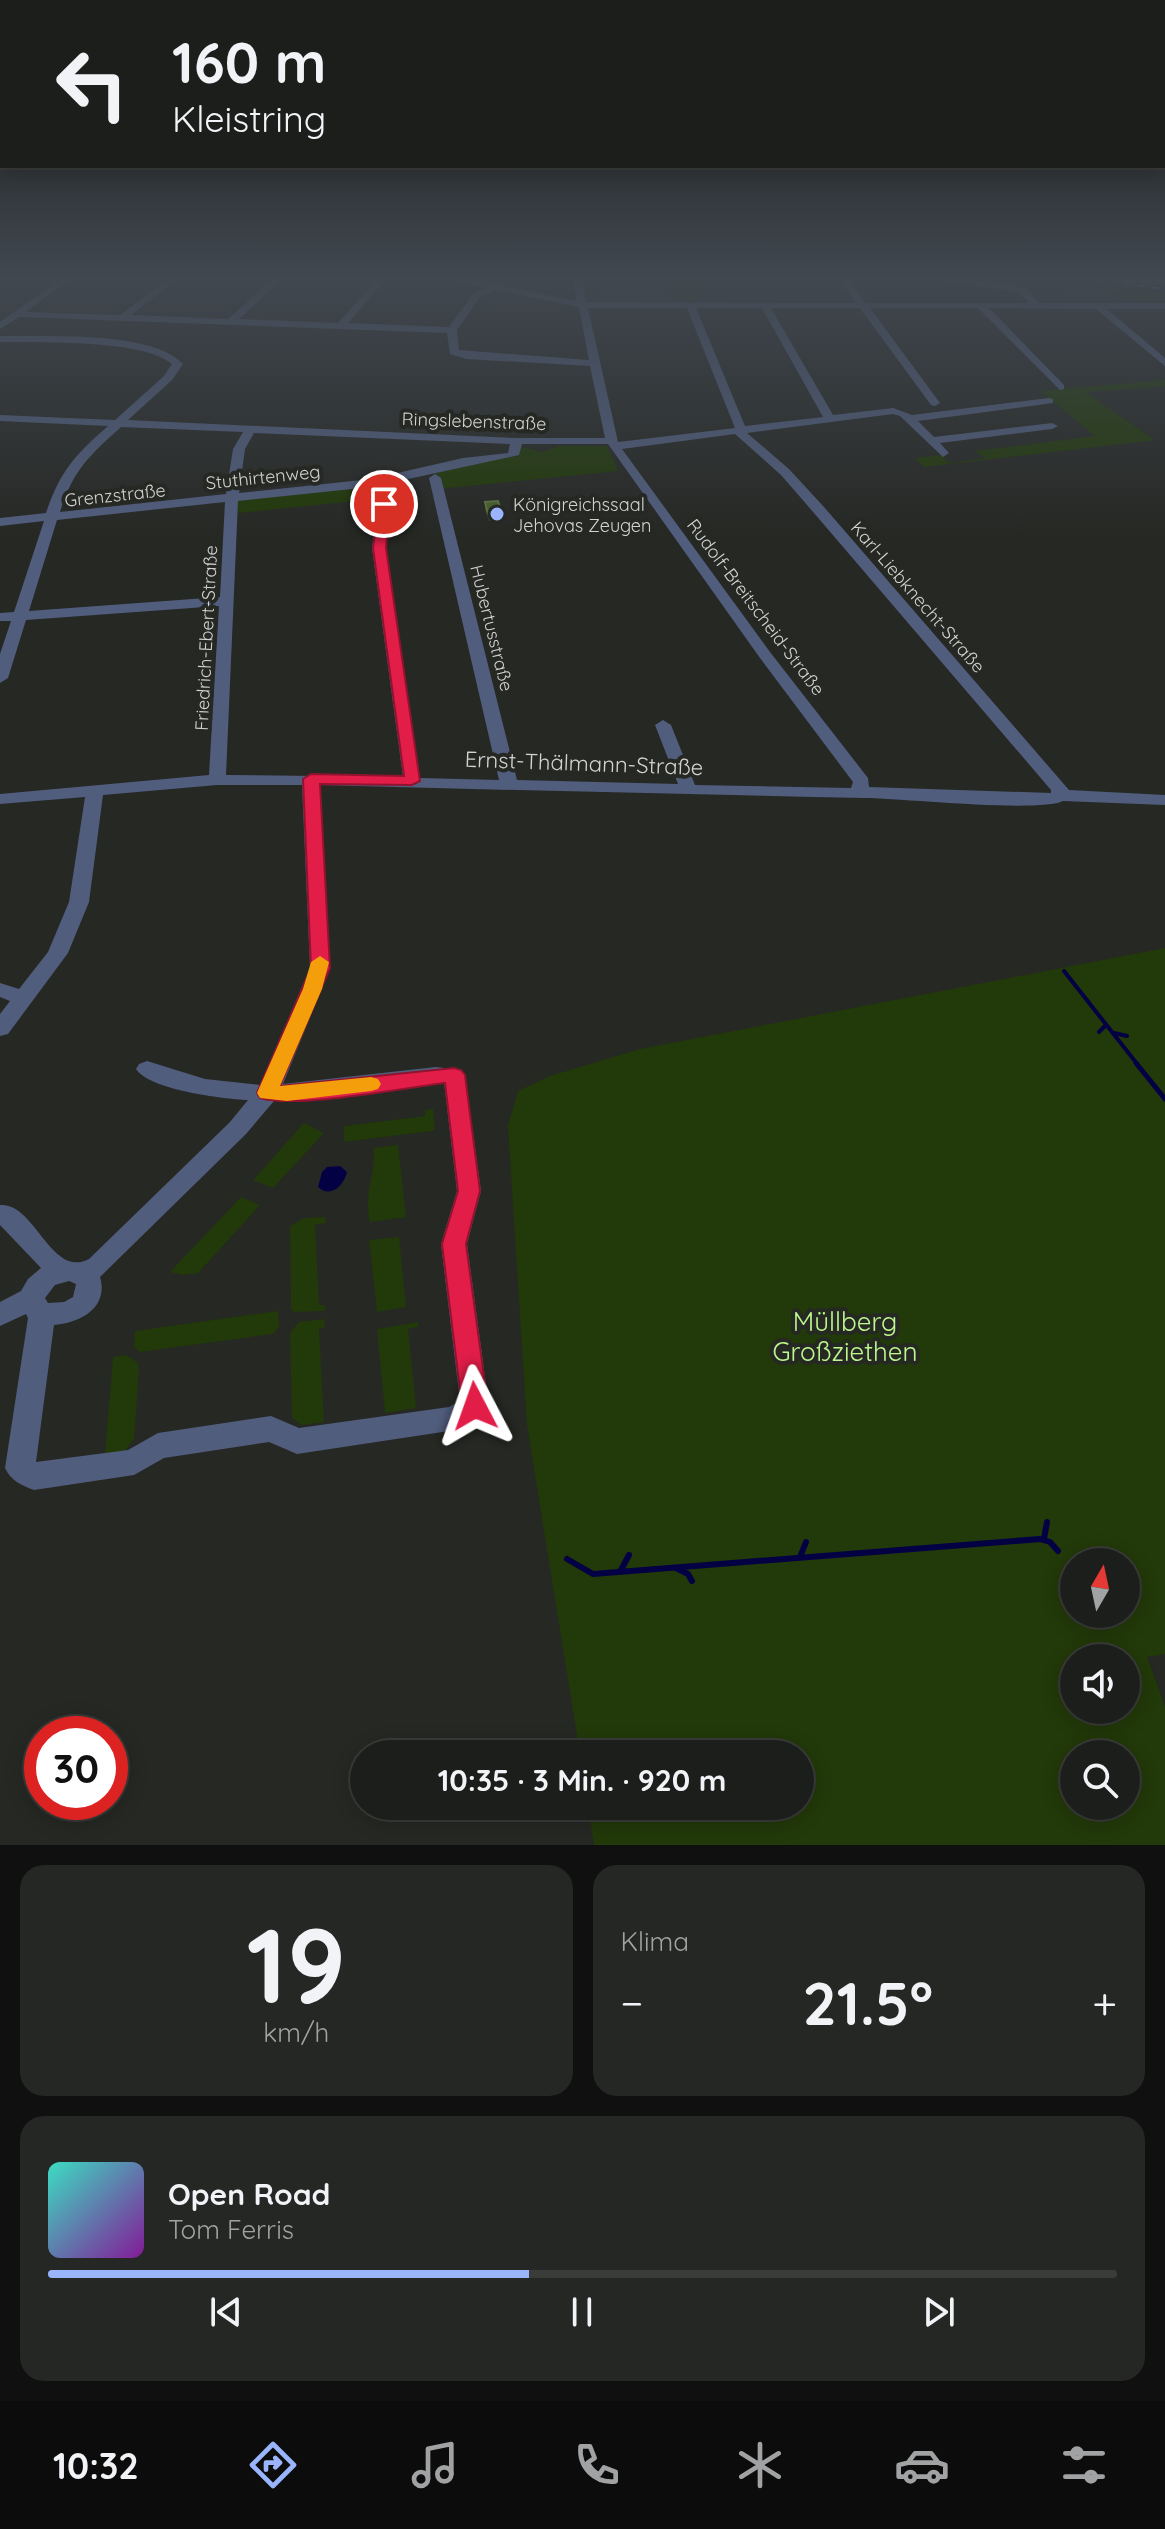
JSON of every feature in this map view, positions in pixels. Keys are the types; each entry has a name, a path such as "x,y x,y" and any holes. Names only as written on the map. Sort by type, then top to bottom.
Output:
{"street":[{"path":"0,678 57,493 72,468 175,370 176,363"},
{"path":"595,363 613,444 888,412 906,416 1049,401"},
{"path":"713,363 739,430"},
{"path":"798,363 829,418"},
{"path":"905,363 935,403"},
{"path":"1037,363 1060,387"},
{"path":"931,441 1052,426 1026,404"},
{"path":"906,416 943,453"},
{"name":"Ringslebenstraße","path":"0,418 613,444"},
{"name":"Friedrich-Ebert-Straße","path":"217,780 232,499 239,449 250,429"},
{"name":"Karl-Liebknecht-Straße","path":"739,430 806,495 1060,789 1059,795"},
{"name":"Stuthirtenweg","path":"232,499 371,483 463,462 502,458 515,453 516,441"},
{"name":"Rudolf-Breitscheid-Straße","path":"613,444 765,655 862,782 859,792"},
{"name":"Hubertusstraße","path":"435,478 510,787"},
{"path":"384,498 379,548 412,781"},
{"name":"Grenzstraße","path":"49,518 232,499"},
{"path":"0,524 49,518"},
{"path":"0,617 228,601"},
{"path":"663,725 689,791"},
{"path":"147,1069 179,1084 225,1092 267,1093 300,1093 454,1075 469,1191 454,1244 475,1406 465,1414 449,1419 297,1441 271,1429 158,1446 134,1462 34,1477 20,1468 41,1282 98,1266 238,1128 267,1093 320,968 311,779"},
{"name":"Ernst-Thälmann-Straße","path":"0,799 217,780 311,779 510,787 859,792 1012,799 1053,799 1059,795 1165,800"},
{"path":"0,1029 58,953 79,902 95,791"},
{"path":"0,990 23,998"},
{"path":"0,1315 37,1306 62,1315 82,1304 90,1288 4,1213"}],"green space":[{"path":"1165,380 1165,386 1085,392 1155,440 924,467 915,458 941,455 949,463 985,458 975,451 1095,436 1040,391"},
{"path":"559,446 607,446 618,471 439,489 434,477 436,469 517,456 521,447 542,452"},
{"path":"391,483 385,498 238,513 238,499"},
{"name":"Müllberg Großziethen","path":"1165,948 1165,1654 1147,1657 1165,1706 1165,1845 594,1845 590,1820 814,1820 814,1740 578,1740 527,1425 508,1126 518,1091 550,1076 640,1049"},
{"path":"433,1109 435,1129 432,1131 344,1142 344,1126 425,1116 425,1110"},
{"path":"304,1123 324,1133 273,1188 253,1180"},
{"path":"398,1145 406,1217 370,1222 368,1201 373,1148"},
{"path":"241,1197 260,1205 198,1273 183,1275 170,1272"},
{"path":"325,1217 326,1223 315,1225 319,1305 325,1305 325,1311 295,1312 291,1310 290,1226 304,1218"},
{"path":"399,1237 406,1307 377,1312 369,1240"},
{"path":"278,1311 279,1327 273,1334 140,1352 134,1347 135,1331"},
{"path":"324,1319 325,1327 319,1329 324,1422 302,1425 292,1418 290,1333 299,1322"},
{"path":"418,1322 418,1327 408,1329 416,1408 385,1413 377,1329"},
{"path":"126,1355 138,1363 139,1369 134,1439 125,1451 105,1454 113,1357"}],"shaded area":[{"path":"340,1166 347,1172 340,1186 328,1192 318,1187 322,1172 327,1167"}],"building":[{"path":"498,501 502,513 488,514 485,502"}],"waterway":[{"path":"1064,971 1138,1065"},
{"path":"1099,1032 1106,1025"},
{"path":"1114,1033 1127,1036"},
{"path":"1136,1063 1165,1099"},
{"path":"1044,1539 1047,1522"},
{"path":"567,1559 593,1574 1040,1539 1050,1542 1058,1551"},
{"path":"800,1557 806,1542"},
{"path":"621,1570 629,1555"},
{"path":"676,1568 688,1574 692,1581"}],"slow traffic":[{"path":"320,962 286,1054 267,1093 287,1094 371,1084"}],"place":[{"name":"Königreichssaal Jehovas Zeugen","path":"497,514"}],"route":[{"path":"384,504 379,548 412,781 311,779 320,968 267,1093 300,1093 449,1074 456,1078 469,1191 454,1244 475,1406"}]}
